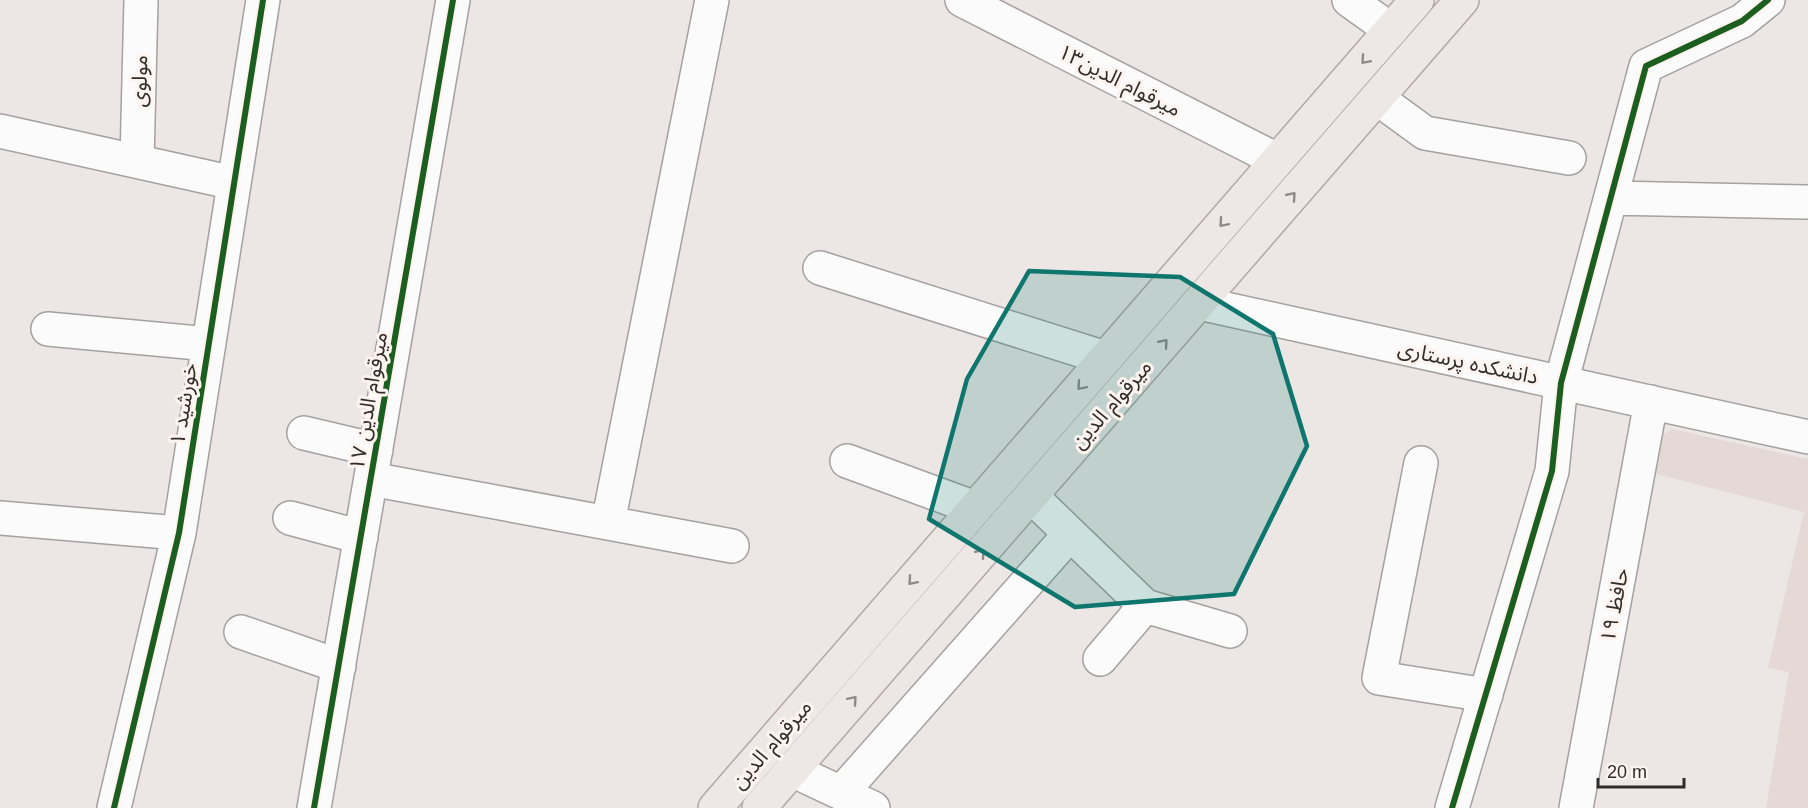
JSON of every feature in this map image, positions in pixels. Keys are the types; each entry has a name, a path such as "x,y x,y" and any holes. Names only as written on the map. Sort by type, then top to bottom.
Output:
{"main road":[{"name":"میرقوام الدین","path":"715,808 1417,0"},
{"name":"میرقوام الدین","path":"775,790 1462,0"},
{"path":"804,705 808,717 817,725 829,728"},
{"path":"751,767 763,769 772,778 775,790"}],"street":[{"name":"مولوی","path":"137,161 141,0"},
{"name":"خورشید ۱","path":"114,808 179,533 262,0"},
{"name":"میرقوام الدین ۱۷","path":"314,808 453,0"},
{"path":"608,523 712,0"},
{"name":"میرقوام الدین۱۳","path":"963,0 1277,160"},
{"path":"1349,0 1391,30"},
{"path":"1452,808 1552,471 1561,383 1646,66 1742,21 1768,0"},
{"path":"1377,98 1425,133 1569,158"},
{"path":"0,131 234,183"},
{"path":"1611,198 1808,202"},
{"path":"820,268 1106,358"},
{"name":"دانشکده پرستاری","path":"1199,303 1808,437"},
{"path":"48,329 209,344"},
{"name":"حافظ ۱۹","path":"1576,808 1651,402"},
{"path":"304,434 374,465 608,523 732,546"},
{"path":"847,461 975,508"},
{"path":"1421,463 1379,678 1486,695"},
{"path":"1031,496 1145,606 1230,631"},
{"path":"0,518 179,533"},
{"path":"290,518 361,537"},
{"path":"842,794 1070,534"},
{"path":"1101,659 1145,606"},
{"path":"241,632 339,666"},
{"path":"775,790 842,794 873,808"}],"highlighted area":[{"path":"1029,271 1180,277 1273,334 1307,446 1234,594 1075,607 929,519 967,379"}],"shaded area":[{"path":"1672,429 1808,459 1808,808 1766,808 1789,672 1768,668 1804,512 1653,473 1661,436"}],"cycle path":[{"path":"114,808 179,533 263,0"},
{"path":"314,808 453,0"},
{"path":"1452,808 1552,471 1561,383 1646,66 1742,21 1768,0"}]}
